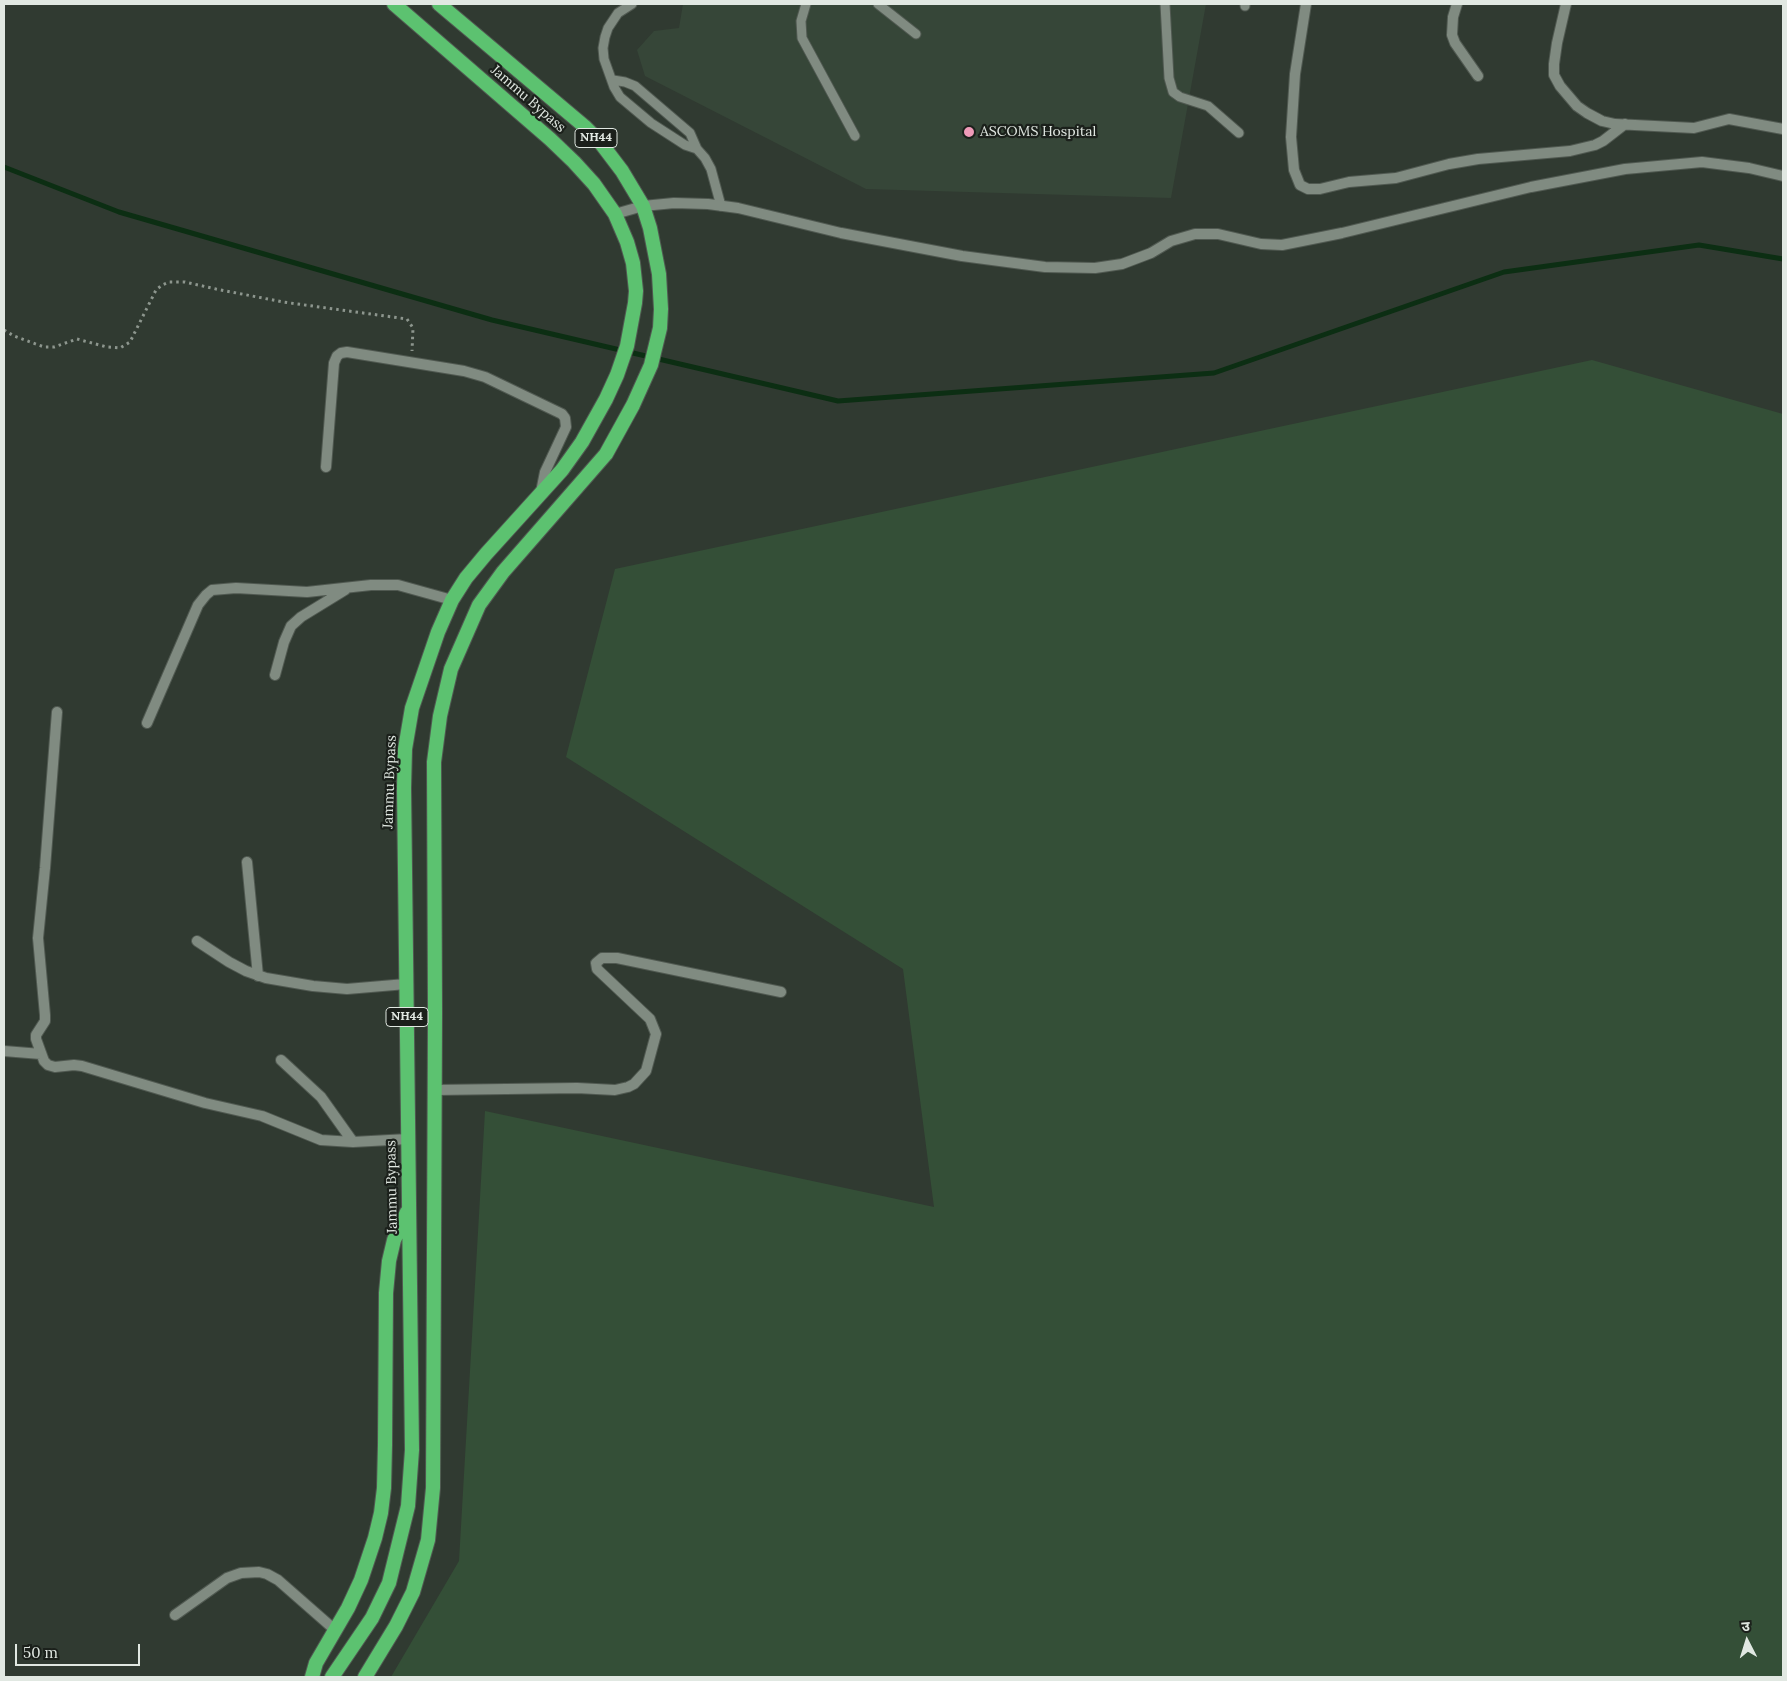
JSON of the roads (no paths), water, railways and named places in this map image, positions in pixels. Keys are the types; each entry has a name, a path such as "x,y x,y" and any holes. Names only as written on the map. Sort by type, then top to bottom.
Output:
{"highway":[{"name":"Jammu Bypass","path":"332,1677 372,1618 389,1583 408,1506 412,1450 404,788 405,750 414,700 452,600 466,578 562,470 582,442 606,399 627,346 636,291 633,263 627,242 615,214 594,184 550,139 394,4"},
{"name":"Jammu Bypass","path":"365,1677 396,1626 413,1592 428,1540 433,1488 434,762 440,716 451,669 479,605 503,572 606,454 633,405 650,364 660,328 662,309 656,252 643,206 622,171 600,142 584,126 439,4"},
{"path":"312,1677 316,1663 348,1608 360,1580 376,1538 381,1514 385,1454 386,1293 389,1261 394,1240 409,1208"}],"street":[{"path":"1306,4 1295,74 1291,136 1296,178 1300,185 1308,189 1320,189 1349,182 1396,178 1468,161 1577,150 1604,141 1625,124"},
{"path":"1457,4 1453,17 1452,35 1455,43 1478,76"},
{"path":"1566,4 1554,64 1554,75 1560,86 1577,106 1587,113 1602,121 1625,124 1694,128 1729,119 1783,129"},
{"path":"615,214 643,206 674,203 721,206 766,214 841,233 962,256 1045,267 1095,268 1122,264 1151,253 1171,241 1195,234 1218,234 1261,244 1282,245 1342,233 1531,188 1625,169 1702,162 1749,168 1783,176"},
{"path":"326,467 334,363 337,356 347,352 456,369 485,377 562,414 566,427 545,472 541,493"},
{"path":"147,723 198,605 212,590 236,588 307,592 398,585 452,600"},
{"path":"275,675 284,642 291,626 346,589"},
{"path":"57,712 38,938 45,1021 36,1035 41,1054 48,1065 55,1067 82,1066 206,1103 262,1116 321,1140 353,1142 408,1139"},
{"path":"247,862 258,976"},
{"path":"197,941 229,962 258,976 314,986 347,989 406,984"},
{"path":"435,1090 578,1088 615,1090 628,1088 634,1084 646,1071 656,1034 650,1019 597,969 596,963 602,958 617,958 781,992"},
{"path":"4,1051 41,1054"},
{"path":"281,1060 321,1097 353,1142"},
{"path":"175,1615 227,1578 240,1573 259,1572 278,1580 335,1630"}],"lane":[{"path":"632,4 618,13 608,28 605,37 604,59 620,97 632,108 674,138 685,145 697,149"},
{"path":"806,4 801,21 802,38 856,136"},
{"path":"878,4 916,34"},
{"path":"1165,4 1169,78 1173,92 1180,97 1208,106 1239,133"},
{"path":"613,80 635,86 690,132 697,149 711,169 721,206"}],"waterway":[{"path":"4,167 119,212 492,320 838,401 1214,373 1504,272 1699,245 1783,259"}],"place":[{"name":"ASCOMS Hospital","path":"969,132"}]}
